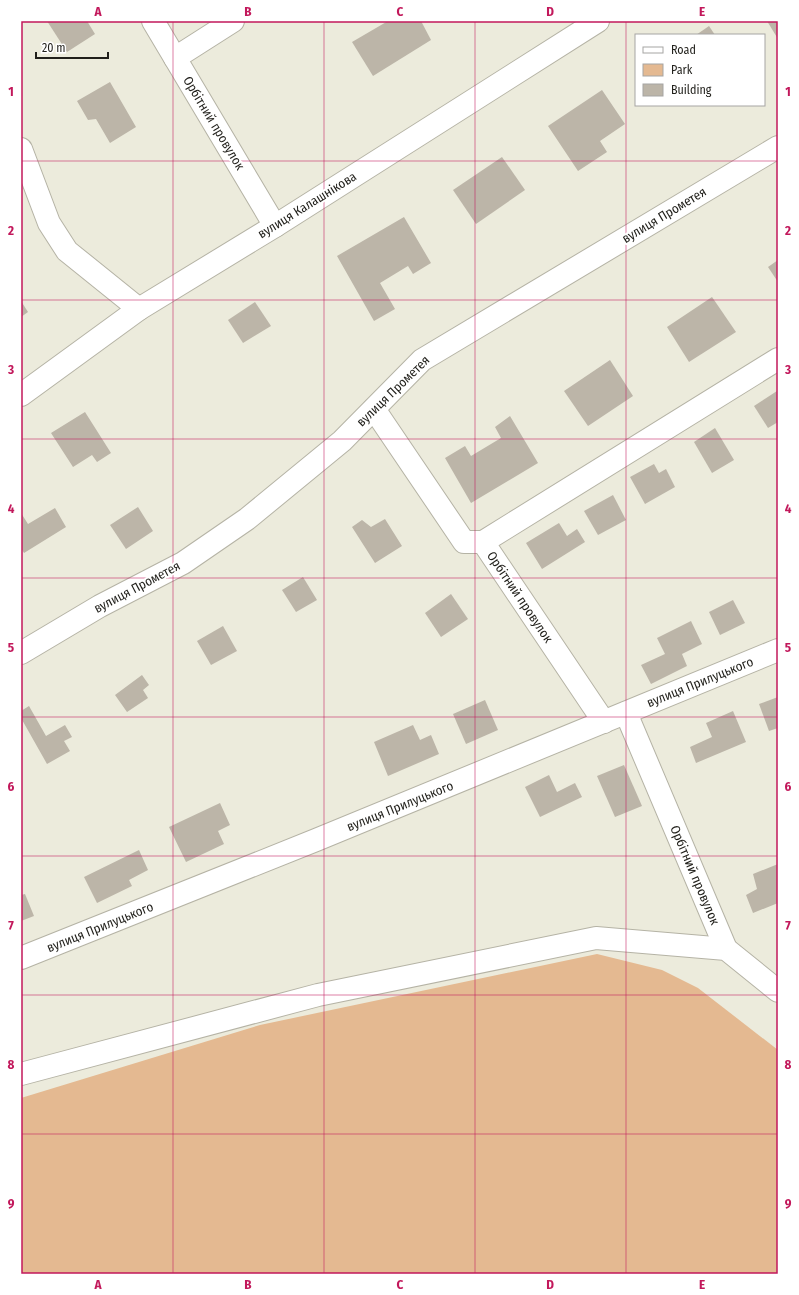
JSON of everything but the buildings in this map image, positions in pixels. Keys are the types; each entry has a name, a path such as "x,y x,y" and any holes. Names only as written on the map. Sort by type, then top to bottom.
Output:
{"street":[{"name":"Орбітний провулок","path":"153,21 275,226"},
{"path":"175,58 233,21"},
{"name":"вулиця Калашнікова","path":"21,395 139,309 275,226 598,21"},
{"name":"вулиця Прометея","path":"21,653 100,606 183,564 241,524 342,441 422,360 778,147"},
{"path":"21,149 49,223 67,252 139,309"},
{"path":"483,542 778,359"},
{"name":"Орбітний провулок","path":"374,409 464,542 483,542 604,722"},
{"name":"вулиця Прилуцького","path":"21,958 308,843 778,650"},
{"name":"Орбітний провулок","path":"626,713 726,949"},
{"path":"21,1074 318,995 596,938 726,949 778,991"}],"green space":[{"path":"597,954 662,970 698,988 778,1050 778,1274 21,1274 21,1098 260,1025"}]}
